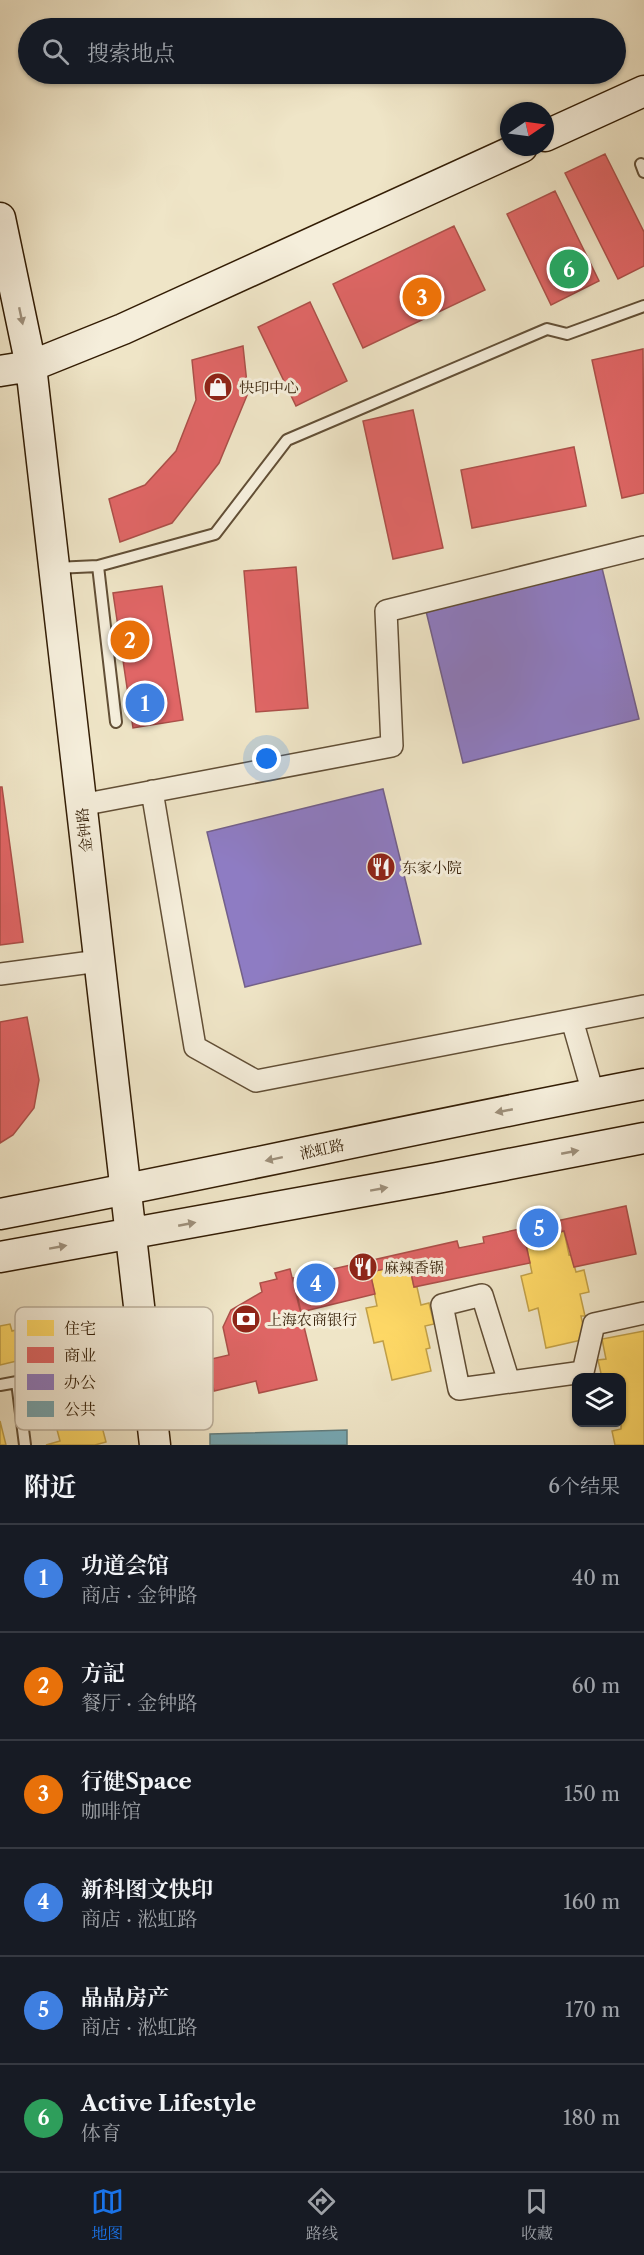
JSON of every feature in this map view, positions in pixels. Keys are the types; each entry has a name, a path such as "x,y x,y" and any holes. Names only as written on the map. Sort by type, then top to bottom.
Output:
{"street":[{"path":"554,132 644,91"},
{"path":"0,371 31,366 123,329 502,156"},
{"name":"金钟路","path":"0,218 31,366 139,1307"},
{"path":"81,805 392,746 386,610 644,547"},
{"path":"152,791 195,1047 256,1081 644,1006"},
{"path":"0,974 99,961"},
{"path":"572,1020 593,1093"},
{"name":"淞虹路","path":"0,1214 125,1190 454,1120 644,1084"},
{"path":"0,1257 130,1235 644,1138"},
{"path":"509,1382 482,1295 442,1305 459,1389 583,1372 594,1324 644,1313"},
{"name":"金钟路","path":"153,1430 155,1445"}],"lane":[{"path":"55,568 98,566 214,534 287,440 547,329 567,334 644,306"},
{"path":"98,566 116,722"},
{"path":"0,1385 15,1382"},
{"path":"23,1430 25,1445"}],"building: 住宅":[{"path":"564,1231 569,1255 571,1254 576,1272 584,1270 589,1292 580,1294 585,1316 581,1316 586,1339 546,1348 538,1308 529,1311 521,1276 532,1273 525,1240"},
{"path":"409,1264 421,1305 429,1303 434,1324 425,1326 430,1348 426,1349 431,1371 392,1380 383,1341 374,1343 366,1308 377,1306 370,1272"},
{"path":"10,1324 12,1331 15,1330 15,1361 0,1365 0,1326"},
{"path":"644,1331 644,1445 615,1445 612,1431 626,1427 626,1373 601,1373 598,1360 606,1359 602,1339"},
{"path":"0,1421 6,1445 0,1445"},
{"path":"57,1430 103,1430 106,1442 95,1445 46,1445 60,1441"}],"building: 商业":[{"path":"605,154 644,232 644,266 618,279 565,173"},
{"path":"555,191 599,281 551,305 507,214"},
{"path":"454,226 485,290 363,348 333,284"},
{"path":"310,302 347,381 296,406 258,327"},
{"path":"243,346 248,393 219,463 172,523 120,542 109,499 145,485 176,451 196,400 192,360"},
{"path":"643,349 644,493 622,498 592,360"},
{"path":"413,410 443,548 393,559 363,421"},
{"path":"574,447 586,506 472,528 461,470"},
{"path":"296,567 308,708 256,712 244,571"},
{"path":"162,586 183,720 133,728 113,593"},
{"path":"0,787 2,787 23,942 0,945"},
{"path":"27,1017 39,1080 34,1108 13,1135 0,1143 0,1022"},
{"path":"626,1206 636,1254 574,1267 564,1231 525,1240 530,1263 414,1287 409,1264 370,1272 375,1294 301,1312 293,1278 457,1241 459,1248 484,1243 483,1237"},
{"path":"290,1269 317,1380 259,1393 256,1381 214,1391 213,1359 229,1355 223,1327 231,1310 262,1292 260,1283 277,1279 275,1273"}],"building: 办公":[{"path":"601,564 639,719 463,763 425,607"},
{"path":"383,789 421,944 245,987 207,832"}],"building: 公共":[{"path":"347,1430 347,1445 210,1445 210,1434"}],"place":[{"name":"Active Lifestyle","path":"569,269"},
{"name":"行健Space","path":"422,297"},
{"name":"快印中心","path":"218,387"},
{"name":"方記","path":"130,640"},
{"name":"功道会馆","path":"145,703"},
{"name":"东家小院","path":"381,867"},
{"name":"晶晶房产","path":"539,1228"},
{"name":"麻辣香锅","path":"363,1267"},
{"name":"新科图文快印","path":"316,1283"},
{"name":"上海农商银行","path":"246,1319"}]}
